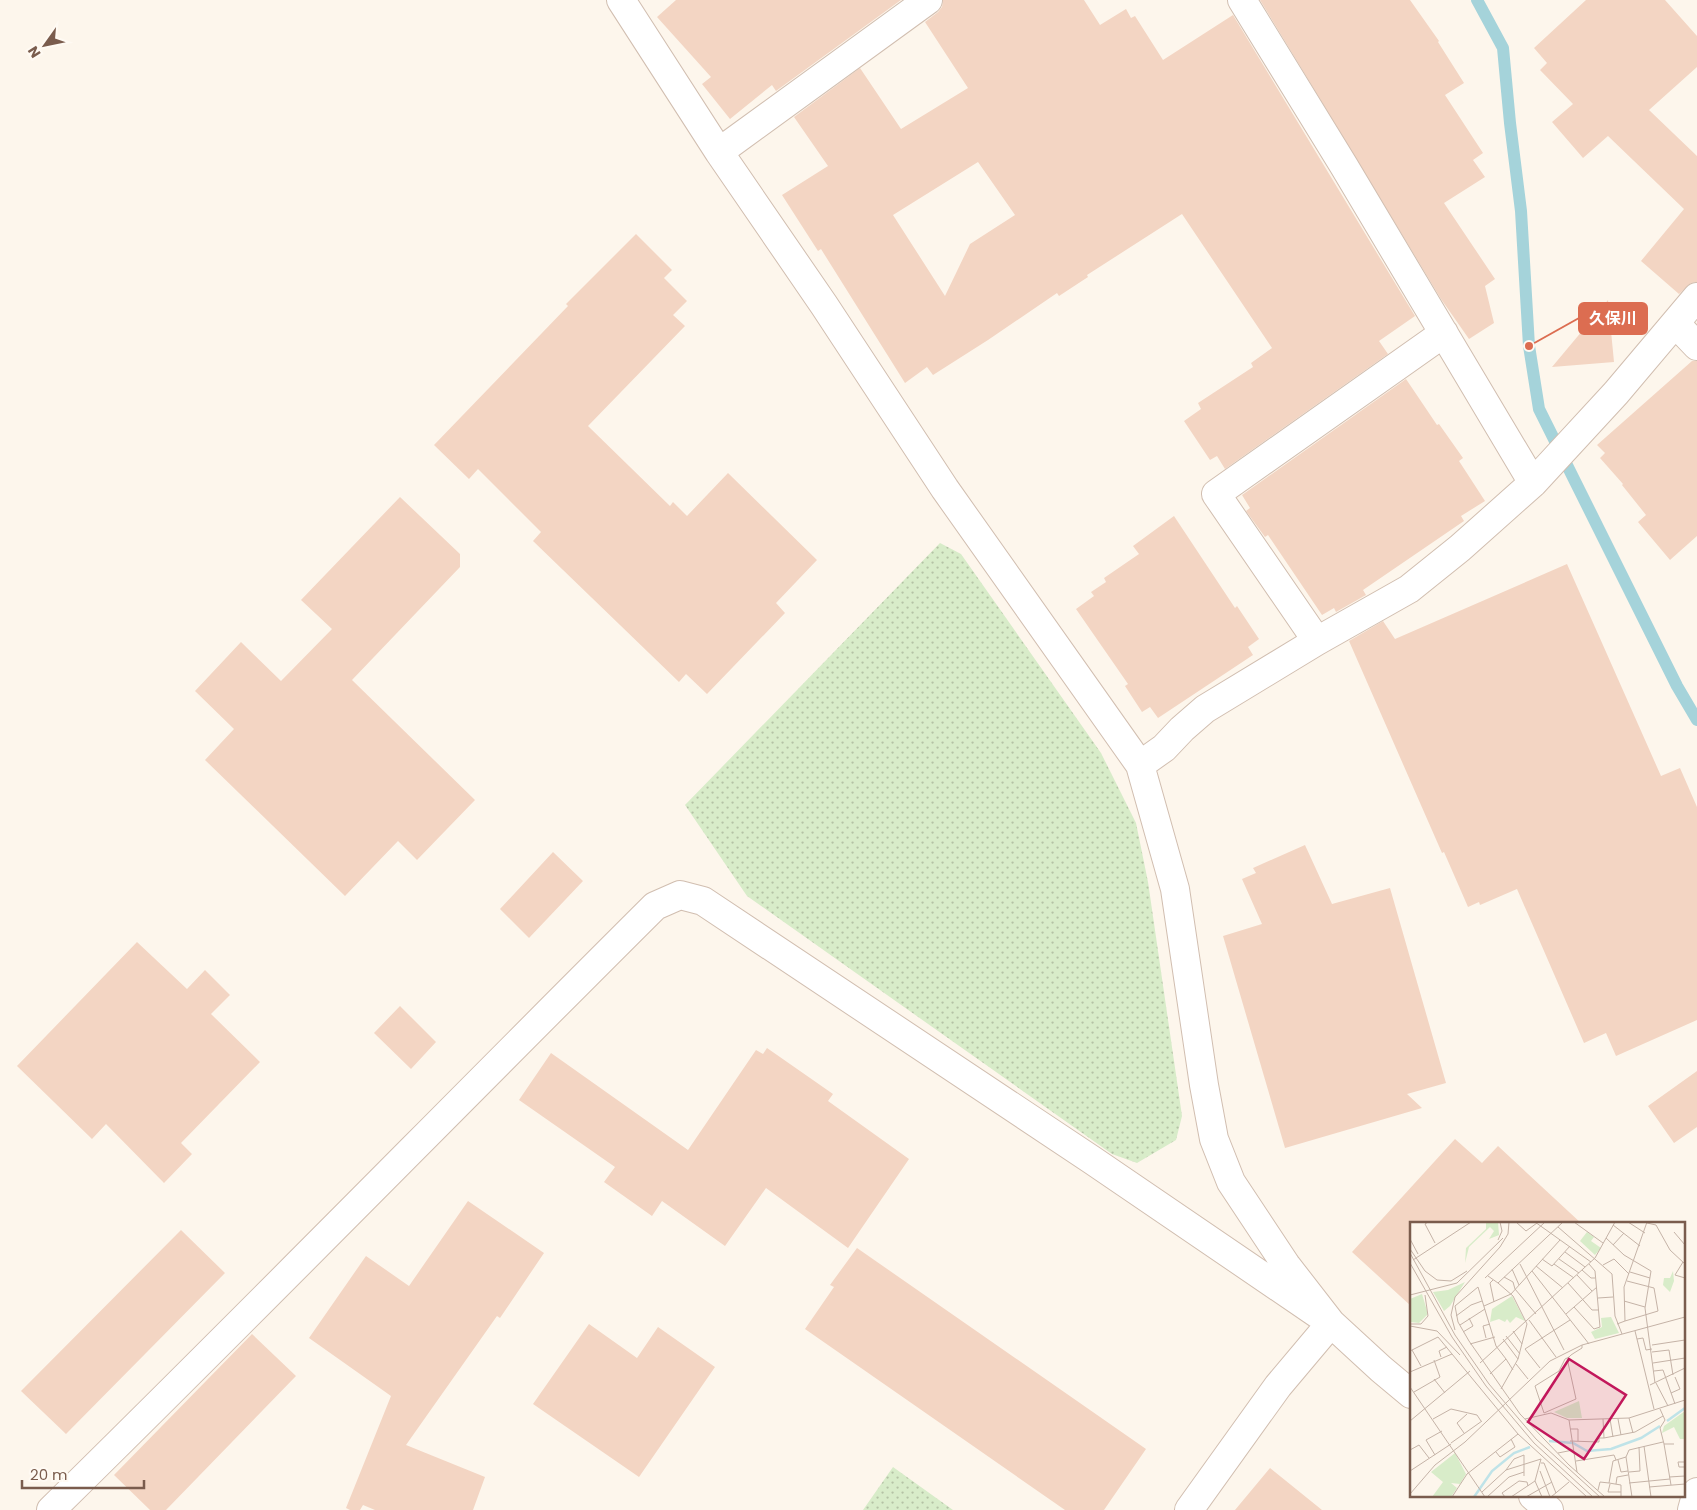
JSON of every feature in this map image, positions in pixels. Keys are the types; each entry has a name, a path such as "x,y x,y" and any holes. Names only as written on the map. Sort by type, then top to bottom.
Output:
{"street":[{"path":"719,152 928,0"},
{"path":"1242,0 1344,166 1533,483"},
{"path":"630,4 719,152 824,305 945,489 1140,765 1175,889 1204,1085 1214,1139 1231,1182 1286,1265 1331,1323"},
{"path":"1140,765 1164,748 1205,709 1317,641 1409,589 1460,548 1533,483 1676,324 1697,297"},
{"path":"1676,324 1697,346"},
{"path":"1317,641 1216,494 1444,333"},
{"path":"51,1510 172,1392 439,1120 655,906 680,895 703,901 1092,1160 1331,1323 1380,1369 1410,1393"},
{"path":"1189,1510 1278,1386 1331,1323"},
{"path":"1692,1510 1697,1492"},
{"path":"1535,1498 1549,1510"}],"green space":[{"path":"940,543 961,554 1101,753 1136,823 1148,882 1182,1116 1176,1140 1137,1163 1112,1154 747,896 685,805"},
{"path":"893,1467 953,1510 863,1510"}],"building":[{"path":"676,0 901,0 776,91 772,85 730,119 702,84 711,77 657,17"},
{"path":"943,0 1084,0 1100,25 1126,9 1131,18 1135,16 1163,60 1233,15 1415,316 1379,341 1388,354 1225,469 1217,456 1210,460 1184,421 1201,409 1198,403 1253,367 1251,363 1272,348 1182,214 1087,275 1088,277 1059,296 1057,293 933,375 927,367 905,383 821,249 818,251 782,195 828,166 794,117 860,68 901,129 968,88 925,22 942,7","holes":["978,162 1015,215 970,244 945,296 893,215"]},
{"path":"1260,0 1410,0 1439,41 1464,83 1445,95 1483,153 1473,160 1485,177 1444,203 1495,279 1485,286 1494,323 1469,339 1441,299"},
{"path":"1586,0 1665,0 1697,36 1697,67 1649,110 1697,156 1697,282 1691,283 1679,294 1641,261 1684,209 1608,136 1583,158 1552,122 1573,104 1540,70 1547,63 1534,48"},
{"path":"636,234 672,270 664,278 687,301 673,315 685,326 588,426 670,506 673,502 687,516 728,473 817,560 776,603 785,613 707,694 686,674 679,682 533,541 541,532 478,469 469,479 434,445 568,306 566,304"},
{"path":"1608,300 1614,362 1552,367"},
{"path":"1692,361 1697,361 1697,536 1670,560 1638,522 1646,515 1623,484 1600,458 1605,453 1597,445"},
{"path":"1406,379 1437,425 1439,424 1463,458 1459,461 1485,501 1461,516 1464,521 1363,590 1366,595 1336,612 1334,608 1322,615 1268,535 1265,537 1246,511 1250,508 1242,495"},
{"path":"400,497 460,554 460,567 352,680 475,800 417,860 398,841 345,896 205,760 234,729 195,691 241,642 281,681 332,629 301,600"},
{"path":"1174,516 1235,608 1237,606 1259,639 1248,647 1253,655 1158,718 1150,707 1142,712 1125,686 1128,684 1076,609 1094,596 1091,592 1106,582 1104,578 1139,554 1133,546"},
{"path":"1567,564 1661,776 1680,768 1697,807 1697,1020 1616,1056 1606,1033 1584,1043 1517,889 1480,905 1479,902 1468,907 1444,852 1442,853 1349,641 1383,621 1395,639"},
{"path":"1305,845 1332,904 1390,888 1446,1083 1407,1094 1422,1108 1285,1148 1223,936 1262,924 1242,879 1256,873 1253,868"},
{"path":"553,852 583,881 529,938 500,909"},
{"path":"137,942 187,989 205,970 230,995 211,1014 260,1062 181,1143 192,1154 164,1183 106,1124 92,1139 17,1066"},
{"path":"400,1006 436,1042 411,1069 374,1033"},
{"path":"767,1048 833,1094 828,1101 909,1159 848,1248 766,1188 725,1246 662,1201 652,1216 604,1182 615,1167 519,1100 551,1053 688,1150 756,1050 763,1054"},
{"path":"1697,1071 1697,1127 1674,1143 1648,1106"},
{"path":"1455,1139 1482,1163 1498,1146 1580,1222 1410,1222 1410,1305 1352,1252"},
{"path":"468,1201 544,1253 500,1318 497,1316 406,1445 485,1477 473,1510 375,1510 363,1505 360,1510 350,1510 346,1508 391,1396 309,1338 366,1256 409,1286"},
{"path":"181,1230 225,1273 66,1434 21,1391"},
{"path":"857,1248 1146,1449 1104,1510 1065,1510 805,1329 834,1287 830,1285"},
{"path":"589,1324 637,1358 658,1327 715,1367 639,1477 533,1404"},
{"path":"252,1334 296,1376 166,1510 150,1510 114,1475"},
{"path":"1270,1468 1322,1510 1235,1510"}],"waterway":[{"path":"1477,0 1503,48 1521,211 1529,346 1539,409 1677,686 1697,720"}],"place":[{"name":"久保川","path":"1529,346"}]}
